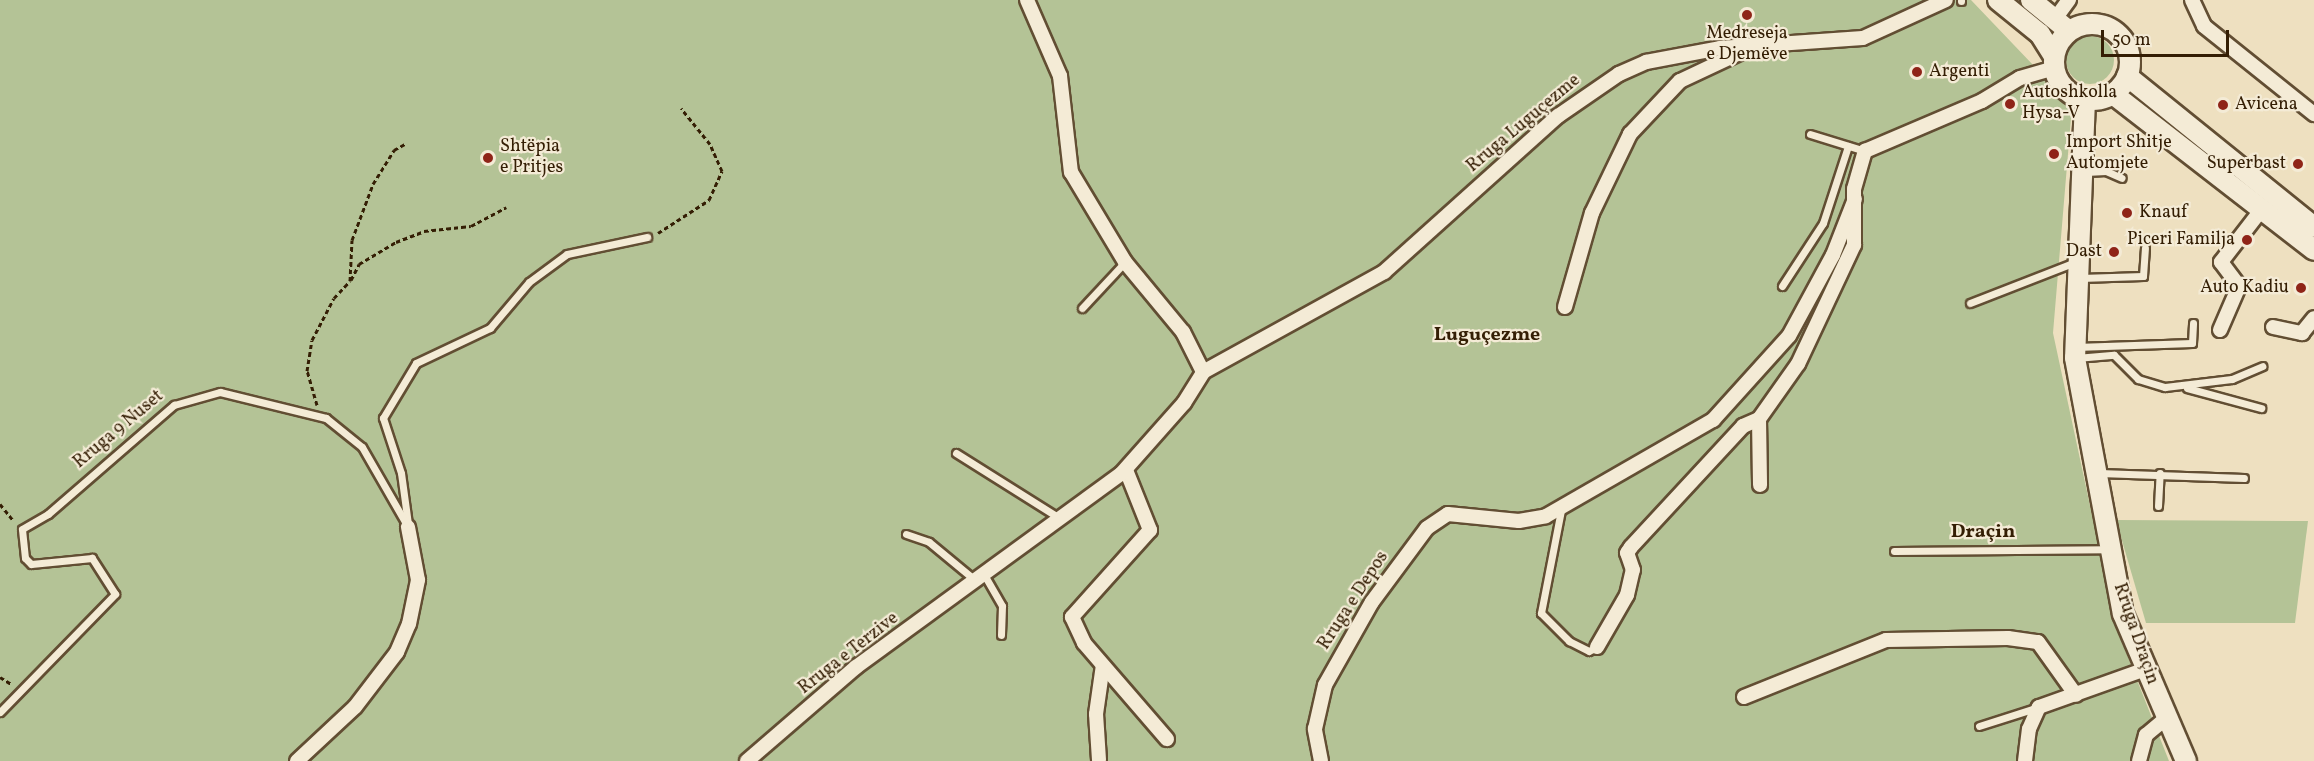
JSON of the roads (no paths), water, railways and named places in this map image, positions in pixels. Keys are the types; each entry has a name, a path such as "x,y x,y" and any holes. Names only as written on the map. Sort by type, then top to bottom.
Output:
{"main road":[{"path":"1998,0 2040,34 2065,88 2085,99 2113,94 2127,76 2129,52 2116,32 2093,23 2062,25 2031,0"},
{"path":"2054,62 2062,25"},
{"path":"2127,76 2314,227"},
{"path":"2113,94 2314,250"},
{"name":"Rruga Draçin","path":"2085,99 2074,353 2108,549 2123,614 2186,761"}],"street":[{"path":"1027,0 1060,76 1071,172 1125,262 1184,332 1203,372"},
{"name":"Rruga Luguçezme","path":"1203,372 1384,272 1589,91 1646,62 1720,48 1749,49 1863,38 1946,0"},
{"path":"2062,25 2069,0"},
{"path":"2192,0 2204,26 2314,114"},
{"path":"1565,307 1592,213 1630,135 1680,81 1749,49"},
{"path":"1598,647 1627,595 1631,547 1743,426 1759,419 1793,373 1836,294 1854,245 1856,172 1865,151 1982,101 2020,78 2054,62"},
{"path":"1561,510 1584,490 1679,444 1737,399 1798,321 1855,199"},
{"path":"2220,330 2239,286 2221,262 2262,209"},
{"path":"2273,327 2302,333 2314,318"},
{"name":"Rruga e Terzive","path":"747,761 856,668 1064,521 1126,470 1184,403 1203,372"},
{"path":"1759,419 1760,485"},
{"path":"1126,470 1150,530 1072,617 1077,633 1167,739"},
{"name":"Rruga e Depos","path":"1322,761 1314,729 1325,685 1372,602 1414,541 1438,518 1486,517 1519,521 1561,510"},
{"name":"Rruga 9 Nuset","path":"297,761 355,707 397,652 409,624 417,580 408,527"},
{"path":"1744,697 1886,640 2007,638 2038,642 2076,695"},
{"path":"1099,760 1096,714 1103,665"},
{"path":"2025,761 2028,729 2039,706 2146,669"},
{"path":"2139,761 2145,735 2166,718"}],"lane":[{"path":"1810,134 1865,151"},
{"path":"1782,286 1823,223 1848,146"},
{"path":"2082,172 2106,171 2122,178"},
{"name":"Rruga 9 Nuset","path":"408,527 401,473 383,418 416,363 490,328 529,282 567,254 647,237"},
{"path":"1970,303 2078,270 2142,276 2145,248"},
{"path":"1082,308 1125,262"},
{"path":"2074,353 2192,343 2193,323"},
{"path":"2074,353 2114,355 2150,385 2187,388 2261,408"},
{"path":"2187,388 2232,380 2262,366"},
{"name":"Rruga 9 Nuset","path":"0,712 18,689 115,594 92,558 31,564 25,558 22,529 48,514 174,405 198,395 220,392 337,425 362,447 408,527"},
{"path":"956,453 1064,521"},
{"path":"2158,506 2160,473"},
{"path":"2094,474 2188,473 2244,478"},
{"path":"1561,510 1541,613 1569,641 1589,651 1598,647"},
{"path":"906,534 928,542 982,580 1002,606 1001,635"},
{"path":"1894,552 2108,549"},
{"path":"1979,726 2039,706"}],"place":[{"name":"Medreseja e Djemëve","path":"1747,15"},
{"name":"Argenti","path":"1917,72"},
{"name":"Autoshkolla Hysa-V","path":"2010,104"},
{"name":"Avicena","path":"2223,105"},
{"name":"Import Shitje Automjete","path":"2054,154"},
{"name":"Shtëpia e Pritjes","path":"488,158"},
{"name":"Superbast","path":"2298,164"},
{"name":"Knauf","path":"2127,213"},
{"name":"Piceri Familja","path":"2247,240"},
{"name":"Dast","path":"2114,252"},
{"name":"Auto Kadiu","path":"2301,288"}],"district":[{"name":"Luguçezme","path":"1487,335"},
{"name":"Draçin","path":"1983,532"}]}
